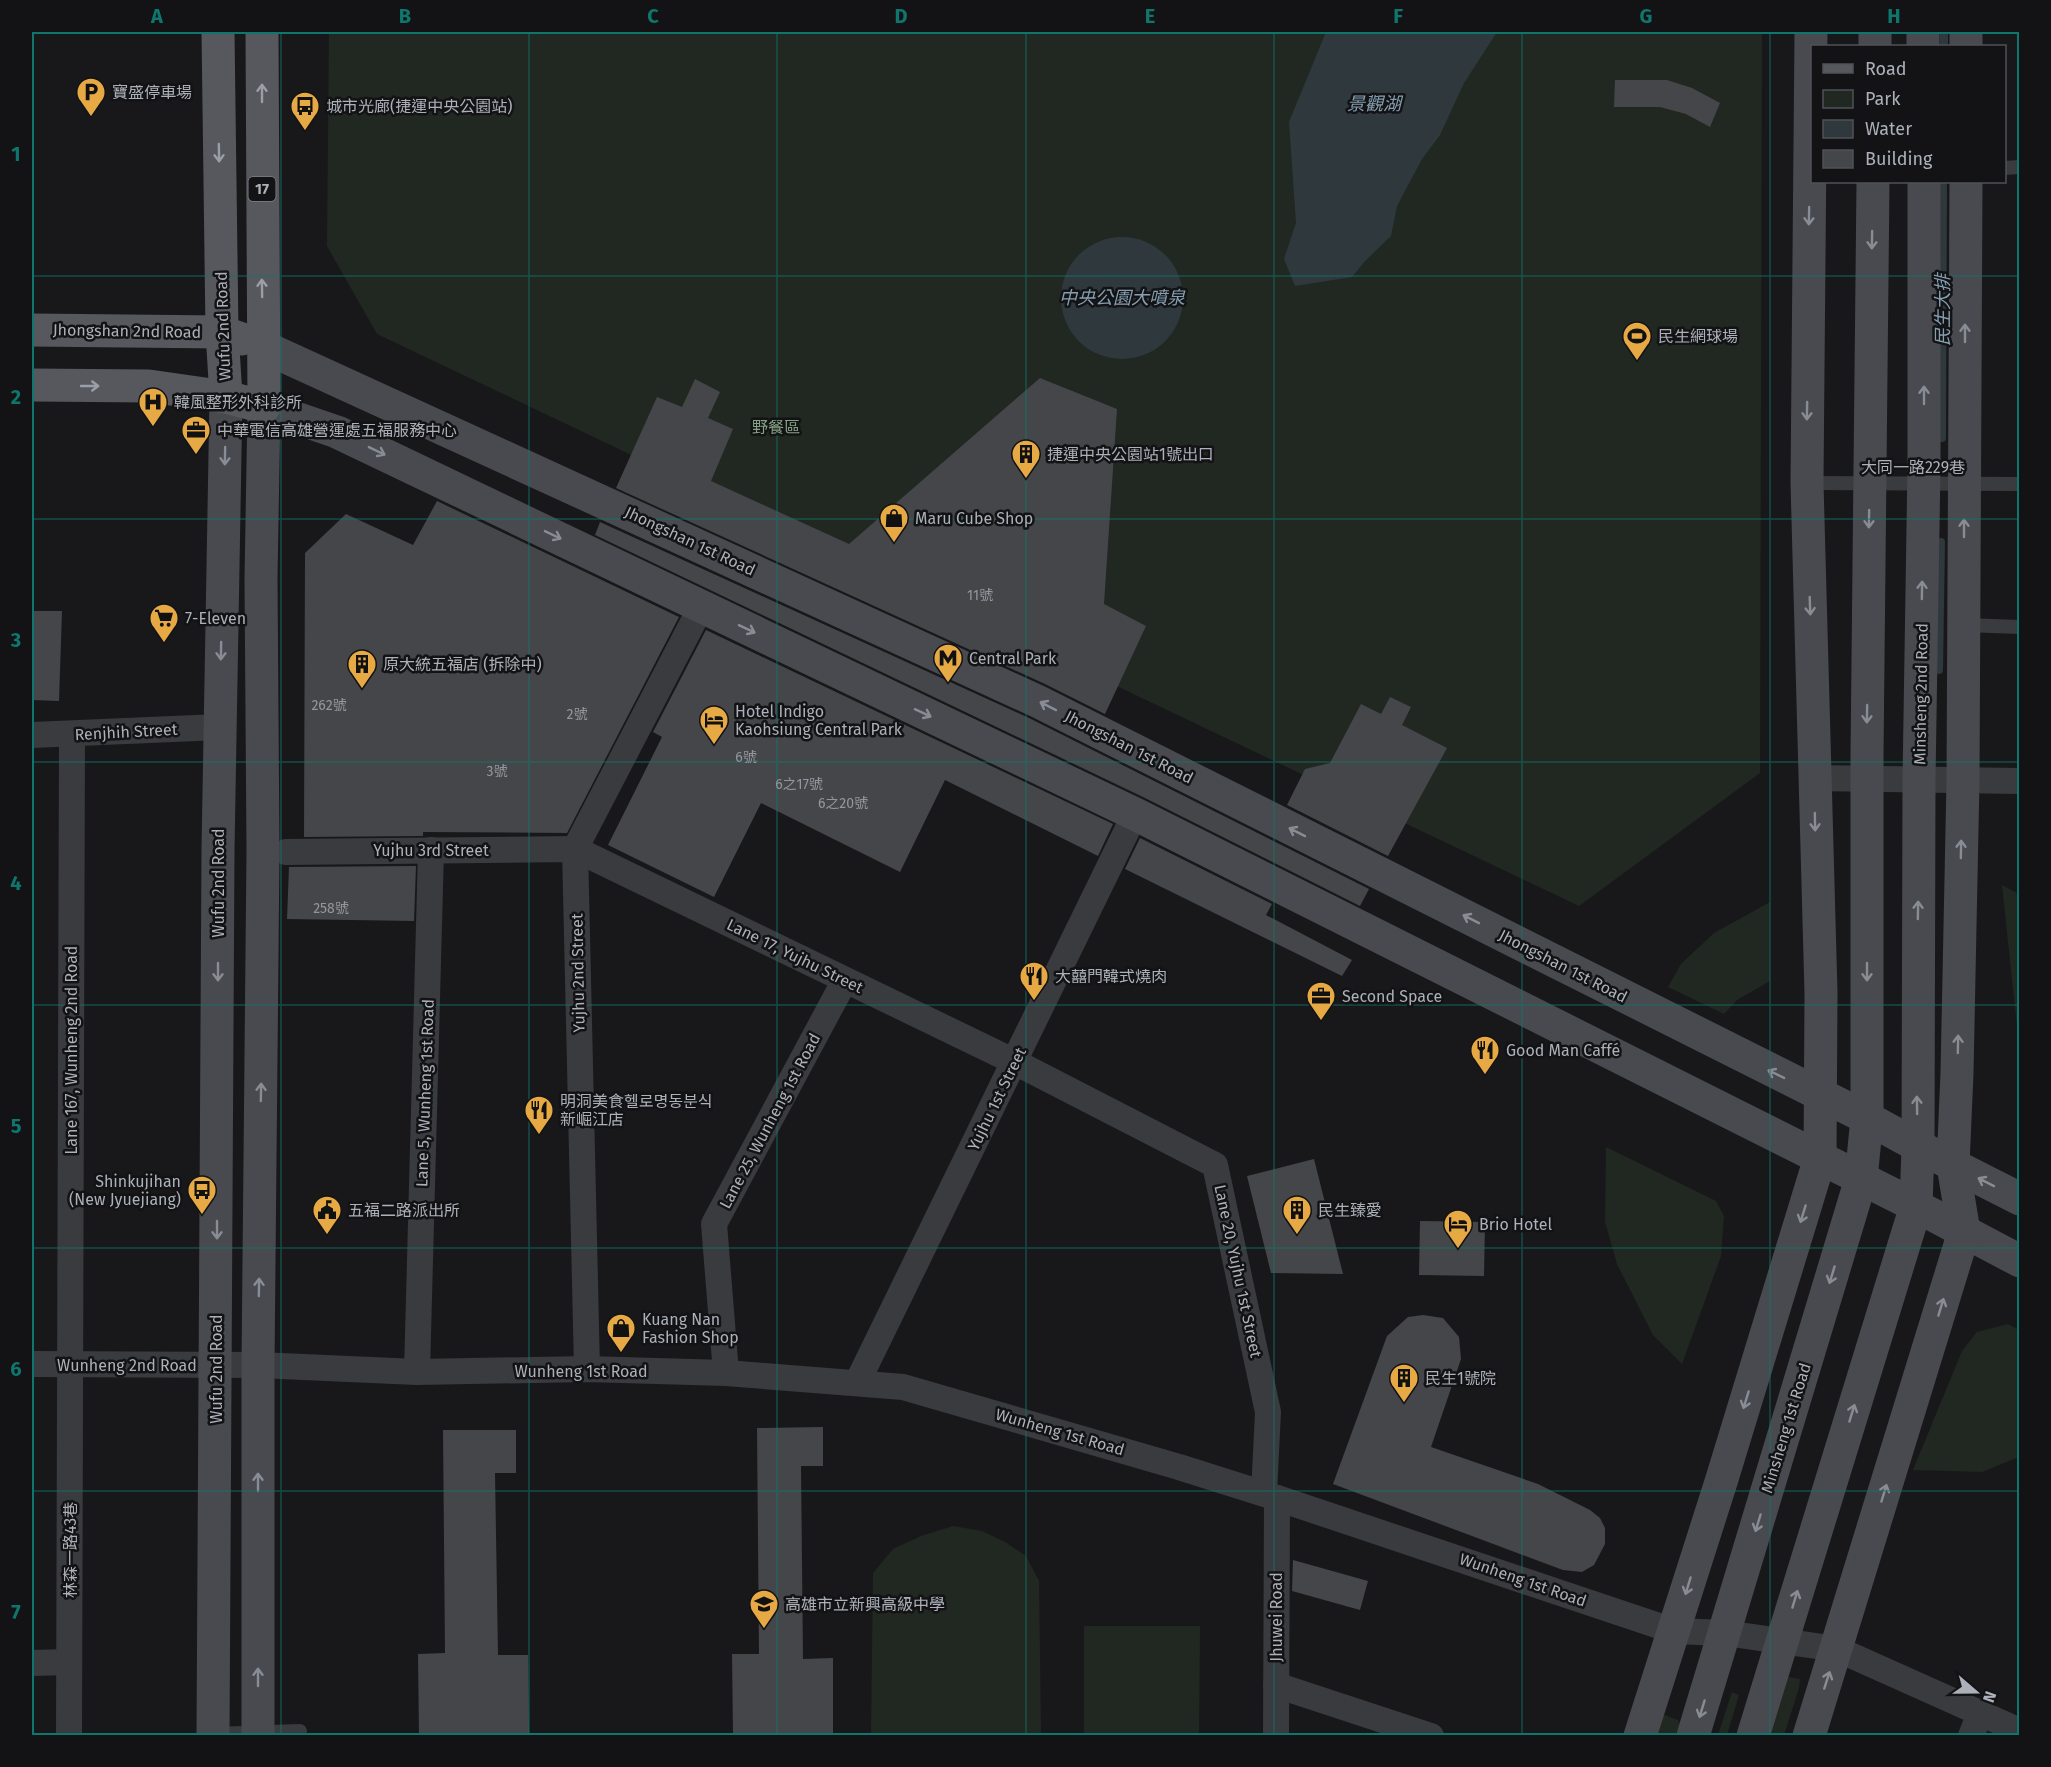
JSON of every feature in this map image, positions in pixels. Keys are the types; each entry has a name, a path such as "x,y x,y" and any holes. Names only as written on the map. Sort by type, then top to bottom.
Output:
{"main road":[{"name":"Wufu 2nd Road","path":"213,1735 220,727 225,397 218,32"},
{"name":"17","path":"262,32 264,407"},
{"path":"1640,1736 1820,1158 1821,1000 1807,483 1811,32"},
{"path":"1866,1118 1873,183"},
{"name":"Minsheng 2nd Road","path":"1916,1206 1924,483 1924,183"},
{"path":"1809,1736 1964,1233 1953,1166 1963,781 1966,183"},
{"name":"Jhongshan 2nd Road","path":"32,330 222,332"},
{"name":"Jhongshan 1st Road","path":"222,332 264,346 1037,700 1821,1095 2019,1199"},
{"path":"32,385 149,386 225,397 264,407 337,432 1135,814 1916,1206 2019,1261"},
{"path":"258,1734 258,1365 263,851 261,579 264,407"},
{"name":"Minsheng 1st Road","path":"1693,1736 1861,1179 1866,1118"},
{"path":"1753,1736 1916,1206"}],"street":[{"name":"Yujhu 2nd Street","path":"587,1369 575,849 701,607"},
{"name":"Renjhih Street","path":"32,735 220,727"},
{"name":"Lane 167, Wunheng 2nd Road","path":"70,1365 72,735"},
{"path":"1815,778 2019,781"},
{"name":"Yujhu 1st Street","path":"857,1383 1135,814"},
{"name":"Yujhu 3rd Street","path":"286,852 575,849"},
{"name":"Lane 17, Yujhu Street","path":"575,849 1015,1062"},
{"name":"Lane 5, Wunheng 1st Road","path":"417,1372 431,850"},
{"name":"Lane 25, Wunheng 1st Road","path":"726,1373 714,1224 845,981"},
{"name":"Lane 20, Yujhu 1st Street","path":"1015,1062 1215,1165 1268,1412 1270,1496"},
{"name":"Wunheng 2nd Road","path":"32,1364 258,1365"},
{"name":"林森一路43巷","path":"69,1736 70,1365"},
{"name":"Wunheng 1st Road","path":"258,1365 417,1372 587,1369 726,1373 903,1387 1179,1467 1674,1631 1725,1633 1837,1649 1976,1724 2019,1731"},
{"name":"Jhuwei Road","path":"1270,1496 1276,1736"},
{"path":"32,1663 69,1662"},
{"path":"1276,1685 1419,1734"}],"lane":[{"name":"大同一路229巷","path":"1807,483 2019,484"},
{"path":"1964,625 2019,627"},
{"path":"213,1735 300,1731"}],"green space":[{"name":"Central Park","path":"329,32 1762,32 1760,773 1579,906 377,334 327,246"},
{"path":"2002,885 2019,894 2019,1045"},
{"path":"1770,902 1770,981 1737,1000 1724,1014 1668,987 1681,964 1714,933"},
{"path":"1606,1147 1716,1201 1724,1216 1721,1256 1682,1364 1653,1335 1617,1264 1605,1222"},
{"path":"2008,1324 2019,1330 2019,1457 1982,1472 1913,1470 1962,1351 1977,1332"},
{"path":"953,1526 982,1531 1005,1542 1026,1556 1039,1581 1041,1735 871,1735 873,1573 893,1549 921,1536"},
{"path":"1084,1626 1200,1626 1199,1735 1084,1735"},
{"path":"1783,1676 1800,1679 1784,1735 1758,1736"},
{"path":"1732,1692 1739,1695 1727,1735 1718,1735"},
{"path":"1662,1714 1678,1720 1682,1730 1681,1735 1648,1736"}],"water":[{"name":"景觀湖","path":"1326,32 1497,32 1464,83 1440,135 1422,159 1397,206 1391,236 1352,277 1295,286 1284,259 1296,223 1289,122"},
{"name":"中央公園大噴泉","path":"1122,237 1145,242 1156,247 1165,255 1173,264 1178,275 1183,298 1178,321 1173,332 1165,341 1156,349 1145,354 1122,359 1099,354 1088,349 1079,341 1071,332 1066,321 1061,298 1066,275 1071,264 1079,255 1088,247 1099,242"}],"building":[{"path":"1615,80 1667,80 1692,88 1720,103 1710,127 1686,114 1660,107 1614,107"},
{"path":"1040,378 1117,409 1104,604 1146,626 1105,714 1045,684 616,488 657,397 682,407 695,379 720,392 708,418 733,429 711,481 849,544"},
{"path":"437,501 679,617 567,833 423,832 423,836 304,837 305,553 346,514 413,545"},
{"path":"600,522 1029,718 1369,889 1360,906 1143,797 595,535"},
{"path":"32,611 62,611 59,701 32,700"},
{"path":"706,630 1113,824 1098,856 945,780 900,872 761,803 714,897 608,845 662,737 653,732"},
{"path":"1390,697 1411,707 1402,725 1447,748 1388,856 1287,805 1305,769 1330,763 1361,704 1381,714"},
{"path":"1140,838 1272,904 1266,915 1352,960 1342,976 1125,869"},
{"path":"416,866 414,921 287,919 289,867"},
{"name":"民生臻愛","path":"1314,1159 1343,1274 1271,1273 1247,1176"},
{"path":"1420,1221 1485,1222 1484,1276 1419,1275"},
{"name":"民生1號院","path":"1423,1315 1443,1318 1459,1337 1461,1359 1431,1447 1538,1484 1590,1510 1600,1518 1605,1528 1605,1544 1594,1565 1582,1572 1563,1570 1333,1484 1387,1336 1408,1317"},
{"path":"823,1427 823,1466 801,1466 803,1659 833,1658 833,1736 733,1736 732,1654 759,1654 757,1428"},
{"path":"443,1430 516,1430 516,1473 495,1473 498,1655 528,1655 529,1736 419,1736 418,1654 445,1653"},
{"path":"1293,1560 1368,1581 1360,1610 1292,1591"}],"waterway":[{"name":"民生大排","path":"1944,32 1944,45"},
{"name":"民生大排","path":"1942,438 1943,183"},
{"name":"民生大排","path":"1939,670 1941,542"}],"place":[{"name":"寶盛停車場","path":"91,118"},
{"name":"城市光廊(捷運中央公園站)","path":"305,132"},
{"name":"民生網球場","path":"1637,362"},
{"name":"韓風整形外科診所","path":"153,428"},
{"name":"中華電信高雄營運處五福服務中心","path":"196,456"},
{"name":"捷運中央公園站1號出口","path":"1026,480"},
{"name":"Maru Cube Shop","path":"894,544"},
{"name":"7-Eleven","path":"164,644"},
{"name":"Central Park","path":"948,684"},
{"name":"原大統五福店 (拆除中)","path":"362,690"},
{"name":"Hotel Indigo Kaohsiung Central Park","path":"714,746"},
{"name":"大囍門韓式燒肉","path":"1034,1002"},
{"name":"Second Space","path":"1321,1022"},
{"name":"Good Man Caffé","path":"1485,1076"},
{"name":"明洞美食헬로명동분식 新崛江店","path":"539,1136"},
{"name":"Shinkujihan (New Jyuejiang)","path":"202,1216"},
{"name":"五福二路派出所","path":"327,1236"},
{"name":"民生臻愛","path":"1297,1236"},
{"name":"Brio Hotel","path":"1458,1250"},
{"name":"Kuang Nan Fashion Shop","path":"621,1354"},
{"name":"民生1號院","path":"1404,1404"},
{"name":"高雄市立新興高級中學","path":"764,1630"}],"park label":[{"name":"野餐區","path":"776,427"}]}
